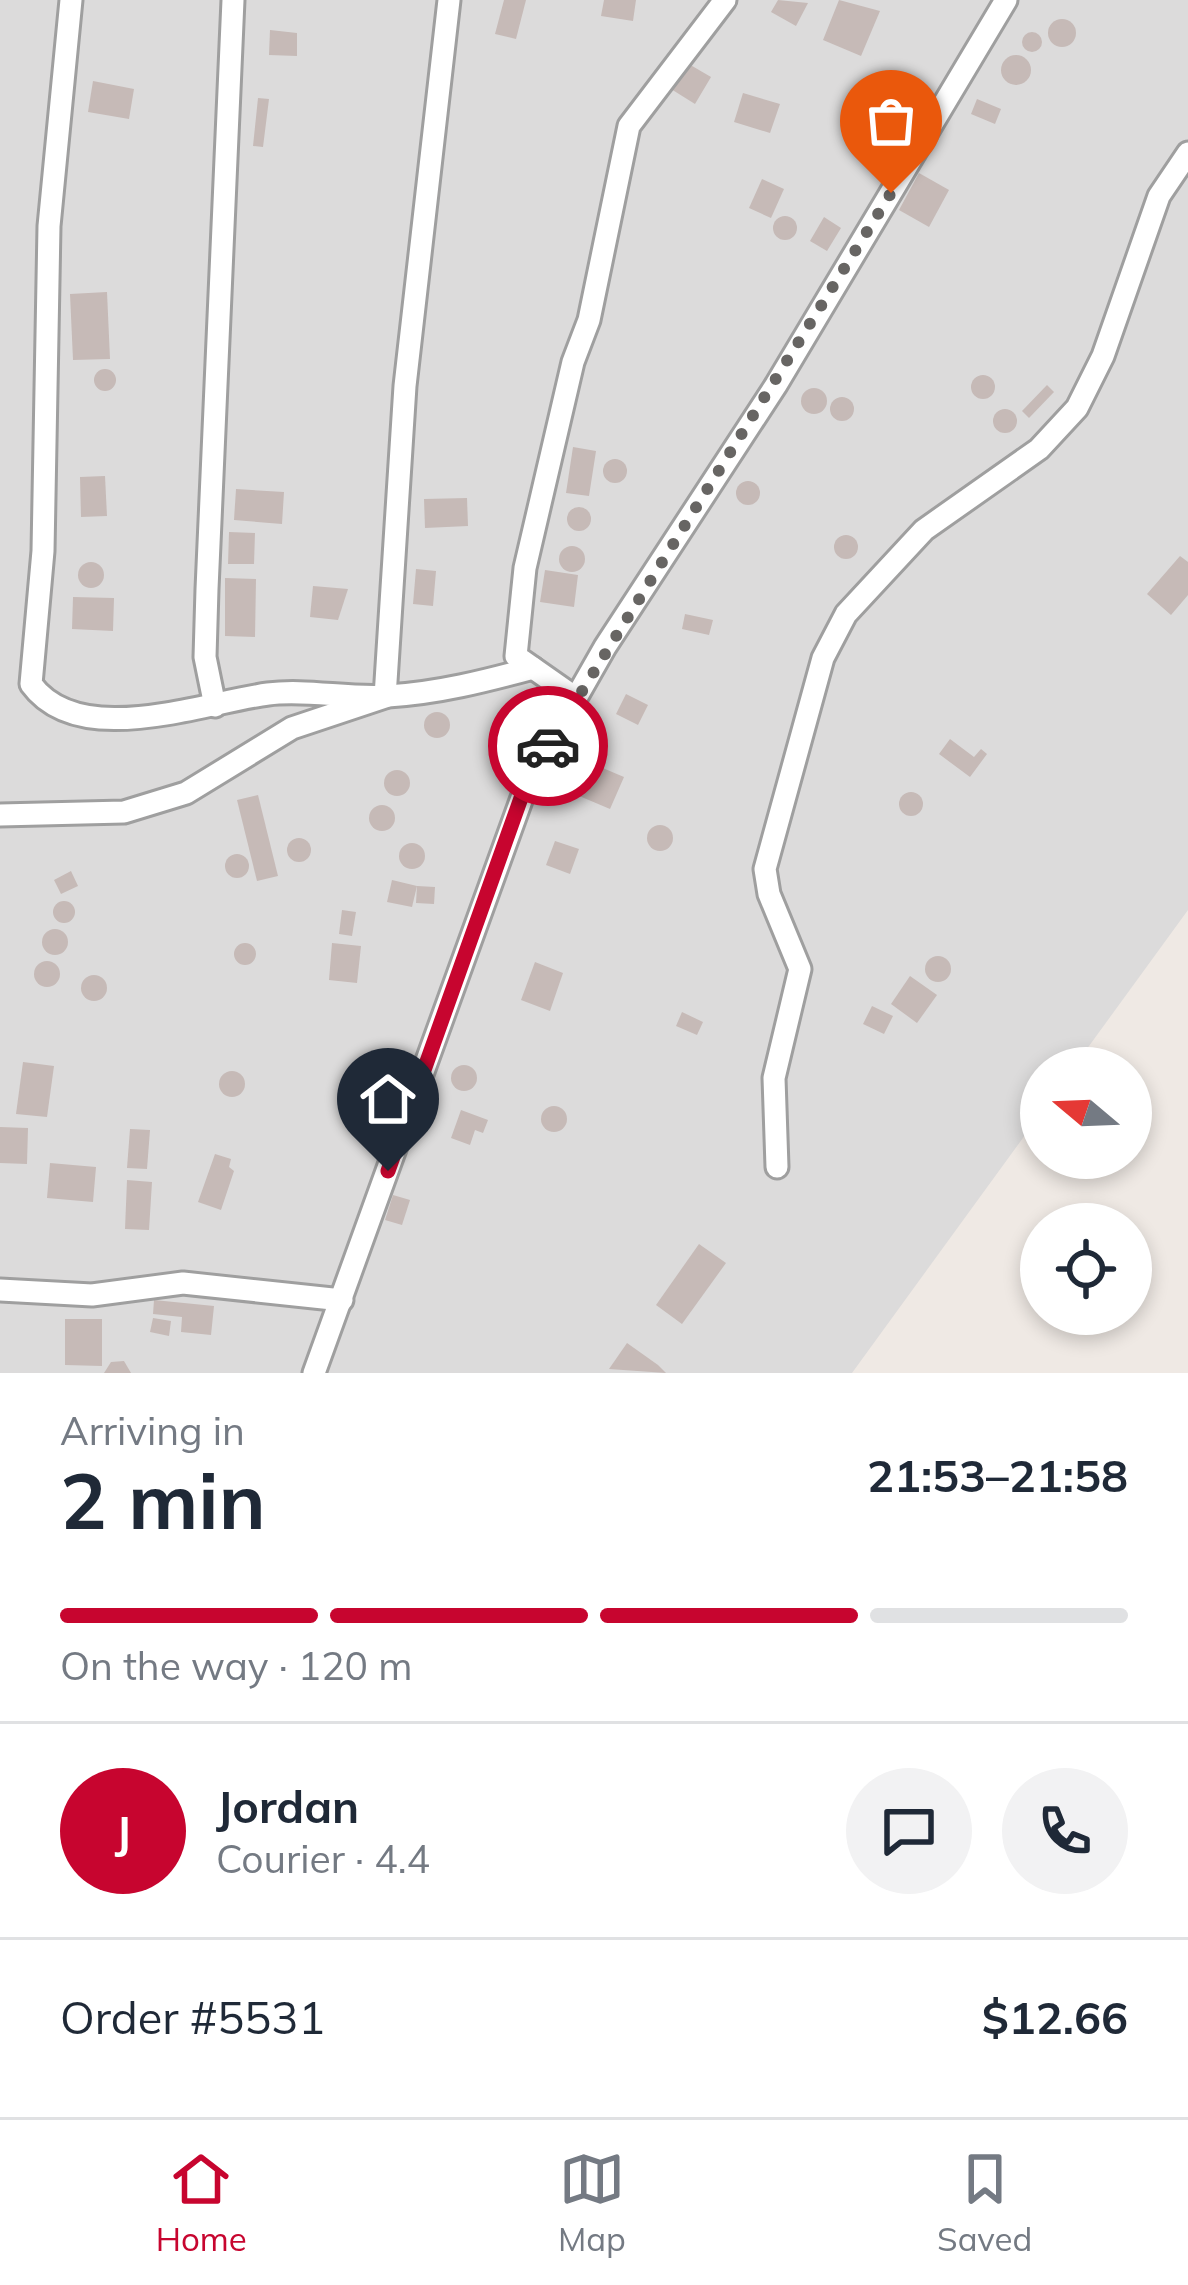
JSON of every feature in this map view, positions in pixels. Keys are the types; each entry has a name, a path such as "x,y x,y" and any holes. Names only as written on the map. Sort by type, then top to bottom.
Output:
{"street":[{"path":"71,0 50,226 43,551 31,684 44,703 70,713 126,718 271,694 386,697 456,688 533,668"},
{"path":"215,706 206,634 233,0"},
{"path":"386,697 405,386 448,0"},
{"path":"576,698 516,656 525,568 573,362 589,320 629,126 724,0"},
{"path":"314,1373 526,784 776,385 1006,0"},
{"path":"777,1167 774,1078 800,969 765,869 788,801 824,658 846,614 924,530 1039,449 1076,408 1103,356 1159,196 1188,153"},
{"path":"0,815 124,812 145,806 186,793 292,728 386,697"},
{"path":"0,1290 92,1295 183,1282 342,1300"}],"shaded area":[{"path":"0,0 1188,0 1188,910 1088,1047 1020,1047 1020,1142 852,1373 0,1373"}],"building":[{"path":"504,0 526,0 516,39 495,34"},
{"path":"604,0 636,0 633,21 601,16"},
{"path":"778,0 808,3 796,26 771,12"},
{"path":"839,0 880,11 861,56 823,40"},
{"path":"1062,19 1072,23 1076,33 1072,43 1062,47 1052,43 1048,33 1052,23"},
{"path":"270,30 297,33 297,56 269,55"},
{"path":"1032,32 1042,42 1032,52 1022,42"},
{"path":"1016,55 1031,70 1016,85 1001,70"},
{"path":"687,63 711,77 695,104 671,89"},
{"path":"93,81 134,89 129,119 88,112"},
{"path":"743,93 780,104 770,133 734,122"},
{"path":"258,98 269,99 263,147 253,146"},
{"path":"977,99 1001,109 995,124 971,114"},
{"path":"919,173 949,190 929,227 899,210"},
{"path":"762,179 784,189 771,218 749,208"},
{"path":"785,216 794,219 794,237 785,240 776,237 773,228 776,219"},
{"path":"824,217 841,228 827,251 810,241"},
{"path":"107,292 110,359 73,360 70,294"},
{"path":"105,369 116,380 105,391 94,380"},
{"path":"983,375 992,378 992,396 983,399 974,396 971,387 974,378"},
{"path":"1047,385 1054,392 1029,418 1022,411"},
{"path":"814,388 827,401 814,414 801,401"},
{"path":"842,397 851,400 851,418 842,421 833,418 830,409 833,400"},
{"path":"1005,409 1017,421 1005,433 993,421"},
{"path":"573,447 596,451 589,496 566,493"},
{"path":"615,459 624,462 624,480 615,483 606,480 603,471 606,462"},
{"path":"105,476 107,516 81,517 80,477"},
{"path":"748,481 757,484 757,502 748,505 739,502 736,493 739,484"},
{"path":"236,489 284,492 282,524 234,520"},
{"path":"467,498 468,526 425,528 424,499"},
{"path":"579,507 588,510 588,528 579,531 570,528 567,519 570,510"},
{"path":"229,532 255,533 254,564 228,564"},
{"path":"846,535 855,538 855,556 846,559 837,556 834,547 837,538"},
{"path":"572,546 585,559 572,572 559,559"},
{"path":"1180,556 1188,562 1188,595 1171,615 1147,594"},
{"path":"91,562 104,575 91,588 78,575"},
{"path":"416,569 436,571 433,606 413,604"},
{"path":"545,570 578,575 574,607 540,602"},
{"path":"225,578 256,579 255,637 225,636"},
{"path":"313,586 348,589 338,620 310,617"},
{"path":"73,597 114,598 113,631 72,629"},
{"path":"685,614 713,620 709,635 682,629"},
{"path":"626,694 648,705 638,725 616,714"},
{"path":"437,712 450,725 437,738 424,725"},
{"path":"950,739 974,757 981,749 987,754 970,777 939,754"},
{"path":"579,758 624,777 610,809 565,790"},
{"path":"397,770 410,783 397,796 384,783"},
{"path":"911,792 920,795 920,813 911,816 902,813 899,804 902,795"},
{"path":"258,795 278,876 257,881 237,800"},
{"path":"382,805 395,818 382,831 369,818"},
{"path":"660,825 673,838 660,851 647,838"},
{"path":"299,838 308,841 308,859 299,862 290,859 287,850 290,841"},
{"path":"555,841 579,849 570,874 546,865"},
{"path":"412,843 425,856 412,869 399,856"},
{"path":"237,854 249,866 237,878 225,866"},
{"path":"71,871 78,886 61,894 54,880"},
{"path":"392,880 417,886 412,907 387,902"},
{"path":"417,886 435,887 434,904 416,903"},
{"path":"64,901 75,912 64,923 53,912"},
{"path":"342,910 356,912 352,936 339,934"},
{"path":"55,929 68,942 55,955 42,942"},
{"path":"245,943 256,954 245,965 234,954"},
{"path":"332,943 361,946 357,983 329,980"},
{"path":"938,956 951,969 938,982 925,969"},
{"path":"47,961 60,974 47,987 34,974"},
{"path":"535,962 563,973 550,1011 521,1000"},
{"path":"94,975 107,988 94,1001 81,988"},
{"path":"910,976 937,995 917,1023 891,1004"},
{"path":"872,1006 893,1016 884,1034 863,1024"},
{"path":"682,1012 703,1022 697,1035 676,1026"},
{"path":"23,1062 54,1066 47,1117 16,1114"},
{"path":"464,1065 477,1078 464,1091 451,1078"},
{"path":"232,1071 245,1084 232,1097 219,1084"},
{"path":"554,1106 567,1119 554,1132 541,1119"},
{"path":"461,1110 488,1120 483,1133 475,1130 470,1145 451,1138"},
{"path":"0,1127 28,1128 27,1164 0,1163"},
{"path":"130,1129 150,1130 147,1169 127,1168"},
{"path":"215,1154 231,1159 229,1167 234,1171 221,1210 198,1202"},
{"path":"50,1163 96,1167 93,1202 47,1198"},
{"path":"127,1180 152,1182 149,1230 125,1229"},
{"path":"393,1195 410,1200 402,1225 385,1220"},
{"path":"699,1244 726,1263 682,1324 656,1305"},
{"path":"154,1300 214,1306 211,1335 181,1332 182,1317 153,1314"},
{"path":"153,1318 171,1321 169,1336 150,1332"},
{"path":"65,1319 102,1319 102,1366 65,1365"},
{"path":"627,1343 658,1365 666,1373 609,1369"},
{"path":"124,1361 131,1373 104,1373 111,1362"}],"way so far":[{"path":"548,746 605,647 776,385 891,193"}],"route":[{"path":"388,1171 526,784 548,746"}]}
